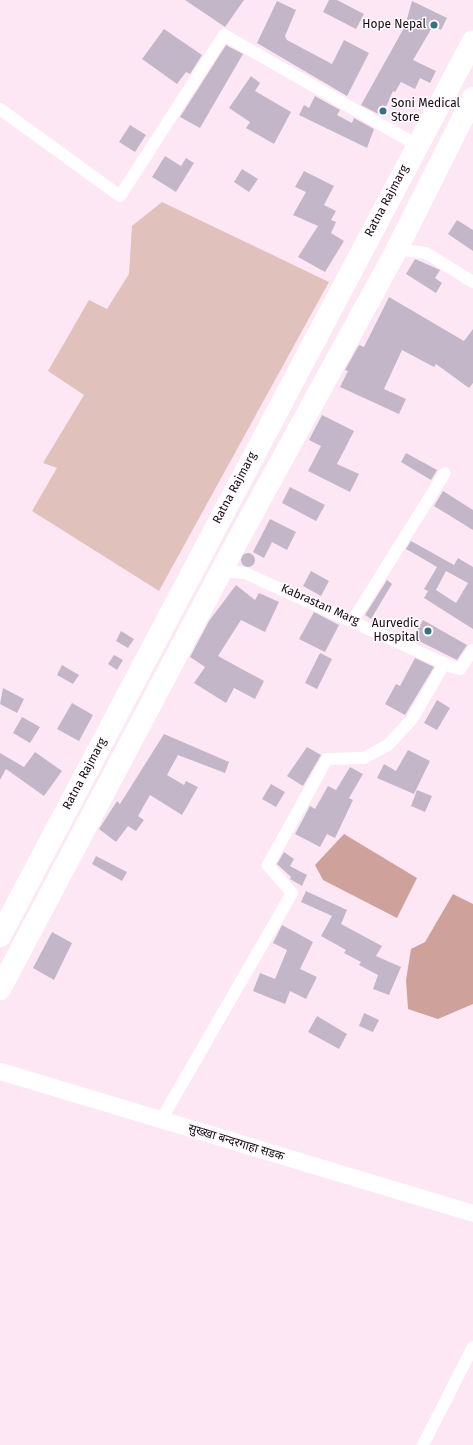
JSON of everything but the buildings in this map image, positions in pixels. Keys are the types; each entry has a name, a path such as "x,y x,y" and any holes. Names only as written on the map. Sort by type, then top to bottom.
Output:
{"highway":[{"name":"Ratna Rajmarg","path":"0,936 473,40"},
{"name":"Ratna Rajmarg","path":"0,989 221,571 397,249 473,98"}],"street":[{"path":"0,110 120,196 224,35 417,145"},
{"path":"397,249 426,252 473,282"},
{"path":"353,620 445,473"},
{"name":"Kabrastan Marg","path":"221,571 246,573 353,620 444,664 460,669 473,650"},
{"path":"161,1120 292,893 268,864 326,759 364,758 387,746 412,719 444,664"},
{"name":"सुख्खा बन्दरगाहा सडक","path":"0,1071 473,1213"},
{"path":"423,1445 473,1347"}],"shaded area":[{"path":"162,202 329,282 159,591 32,511 57,468 43,463 84,395 48,371 89,300 107,309 129,274 132,226"},
{"path":"344,834 417,878 397,918 323,880 315,865"},
{"path":"453,894 473,904 473,1004 438,1019 408,1009 406,980 411,949 425,942"}],"place":[{"name":"Hope Nepal","path":"434,25"},
{"name":"Soni Medical Store","path":"383,111"},
{"name":"Aurvedic Hospital","path":"428,631"}]}
